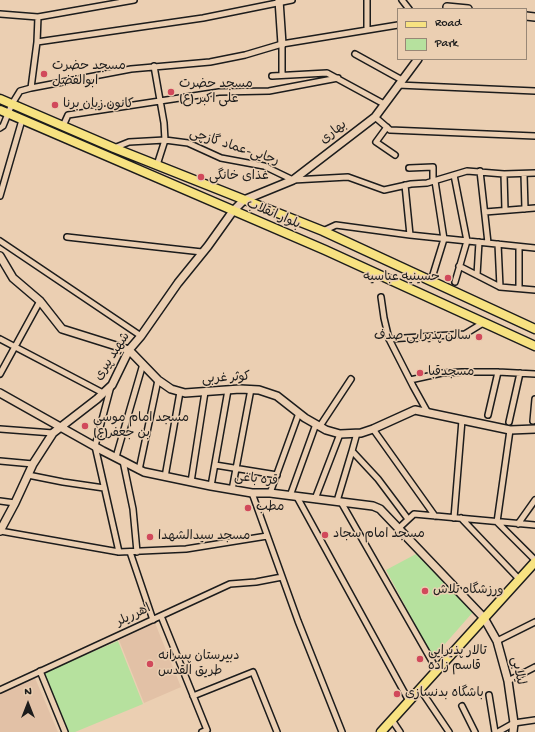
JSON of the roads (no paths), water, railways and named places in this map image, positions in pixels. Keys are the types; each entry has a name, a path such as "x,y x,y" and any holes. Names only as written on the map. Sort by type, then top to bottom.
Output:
{"main road":[{"name":"بلوار انقلاب","path":"0,99 114,148 323,231 535,329"},
{"name":"بلوار انقلاب","path":"0,110 325,250 535,346"},
{"path":"381,732 535,561"}],"street":[{"path":"0,14 38,17 134,0"},
{"path":"37,42 202,18 279,1 292,0"},
{"path":"367,0 367,30"},
{"path":"402,0 408,8"},
{"path":"279,1 282,44 282,75"},
{"path":"448,5 463,8"},
{"path":"31,88 37,42 38,17"},
{"path":"0,128 3,126 12,104 20,90 131,68 210,62 245,55 282,44 397,25"},
{"path":"355,54 400,83 535,91"},
{"name":"بهاری","path":"244,200 294,180 375,117 417,60"},
{"path":"154,66 164,122 165,140 156,165"},
{"path":"272,76 327,73 384,104"},
{"path":"63,126 68,115 219,92 269,91 338,78"},
{"path":"375,117 390,130 535,136"},
{"path":"0,196 22,120"},
{"path":"388,127 376,142 395,155"},
{"name":"رجایی-عماد گازچی","path":"114,148 129,142 165,140 188,142 221,158 264,166 294,180 348,177 384,190 434,181 467,171 504,174 535,173"},
{"path":"409,168 433,167 444,239 430,281"},
{"path":"480,171 488,243"},
{"path":"504,174 505,210"},
{"path":"524,174 525,209"},
{"path":"454,175 467,241 455,282"},
{"path":"405,186 410,235"},
{"name":"شهید پیری","path":"0,531 33,464 53,433 112,385 129,350 141,336 178,283 233,211 244,200"},
{"path":"485,212 535,208"},
{"path":"323,231 336,224 410,235 535,248"},
{"path":"67,236 202,252"},
{"path":"0,241 141,336"},
{"path":"477,275 479,242"},
{"path":"498,244 500,287"},
{"path":"519,246 519,288"},
{"name":"کوثر غربی","path":"0,256 13,278 40,302 62,330 129,350 158,380 171,389 180,392 185,393 251,389 259,390 276,396 318,425 340,434 357,433 373,429 415,410 510,430 535,429"},
{"path":"460,266 500,287 535,290"},
{"path":"381,297 389,339 428,412"},
{"path":"0,374 40,302"},
{"path":"389,339 465,334 483,323"},
{"path":"0,338 103,393"},
{"path":"116,458 143,364"},
{"path":"410,380 462,372 535,374"},
{"path":"488,415 498,372"},
{"path":"509,422 520,373"},
{"path":"351,379 318,425 293,496 409,701"},
{"path":"139,470 158,380"},
{"path":"112,385 95,446 119,552"},
{"path":"232,490 251,389"},
{"path":"211,486 228,390"},
{"path":"165,477 180,392"},
{"path":"191,482 205,392"},
{"name":"قره باغی","path":"1,394 144,472 232,490 252,493 270,493 373,506 380,509 484,618"},
{"path":"533,422 535,399"},
{"path":"270,493 299,413"},
{"path":"454,518 462,420"},
{"path":"0,428 53,433"},
{"path":"373,429 435,516"},
{"path":"497,522 510,430"},
{"path":"357,433 339,502 437,670"},
{"path":"315,499 340,434"},
{"path":"352,451 378,479 408,520"},
{"path":"0,461 33,464"},
{"path":"123,461 133,508 137,552"},
{"path":"215,464 277,475"},
{"path":"28,475 104,488"},
{"path":"252,493 282,577 342,732"},
{"path":"518,524 535,500"},
{"path":"0,501 15,503"},
{"path":"399,528 414,514 535,525"},
{"path":"460,518 520,579"},
{"path":"497,522 535,561"},
{"path":"0,531 119,552 186,549 267,536"},
{"path":"130,552 153,620"},
{"name":"اهرریلر","path":"0,690 230,584 256,582 282,577"},
{"path":"161,616 207,730 202,732"},
{"name":"لیلابی","path":"484,618 498,641 508,681 514,724 513,732"},
{"path":"498,641 535,622"},
{"path":"508,681 535,667"},
{"path":"40,671 66,732"},
{"path":"193,696 253,672 278,732"},
{"path":"420,689 449,732"},
{"path":"489,695 495,732"},
{"path":"462,706 475,732"},
{"path":"392,720 400,732"},
{"path":"498,732 514,724 535,720"}],"place":[{"name":"مسجد حضرت ابوالفضل","path":"44,74"},
{"name":"مسجد حضرت علی اکبر (ع)","path":"171,92"},
{"name":"کانون زبان برنا","path":"55,105"},
{"name":"غذای خانگی","path":"201,177"},
{"name":"حسینیه عباسیه","path":"448,278"},
{"name":"سالن پذیرایی صدف","path":"479,337"},
{"name":"مسجدقبا","path":"420,373"},
{"name":"مسجد امام موسی بن جعفر(ع)","path":"85,426"},
{"name":"مطب","path":"248,508"},
{"name":"مسجد امام سجاد","path":"325,535"},
{"name":"مسجد سیدالشهدا","path":"150,537"},
{"name":"ورزشگاه تلاش","path":"425,591"},
{"name":"تالار پذیرایی قاسم زاده","path":"420,659"},
{"name":"دبیرستان پسرانه طریق القدس","path":"150,664"},
{"name":"باشگاه بدنسازی","path":"397,694"}]}
